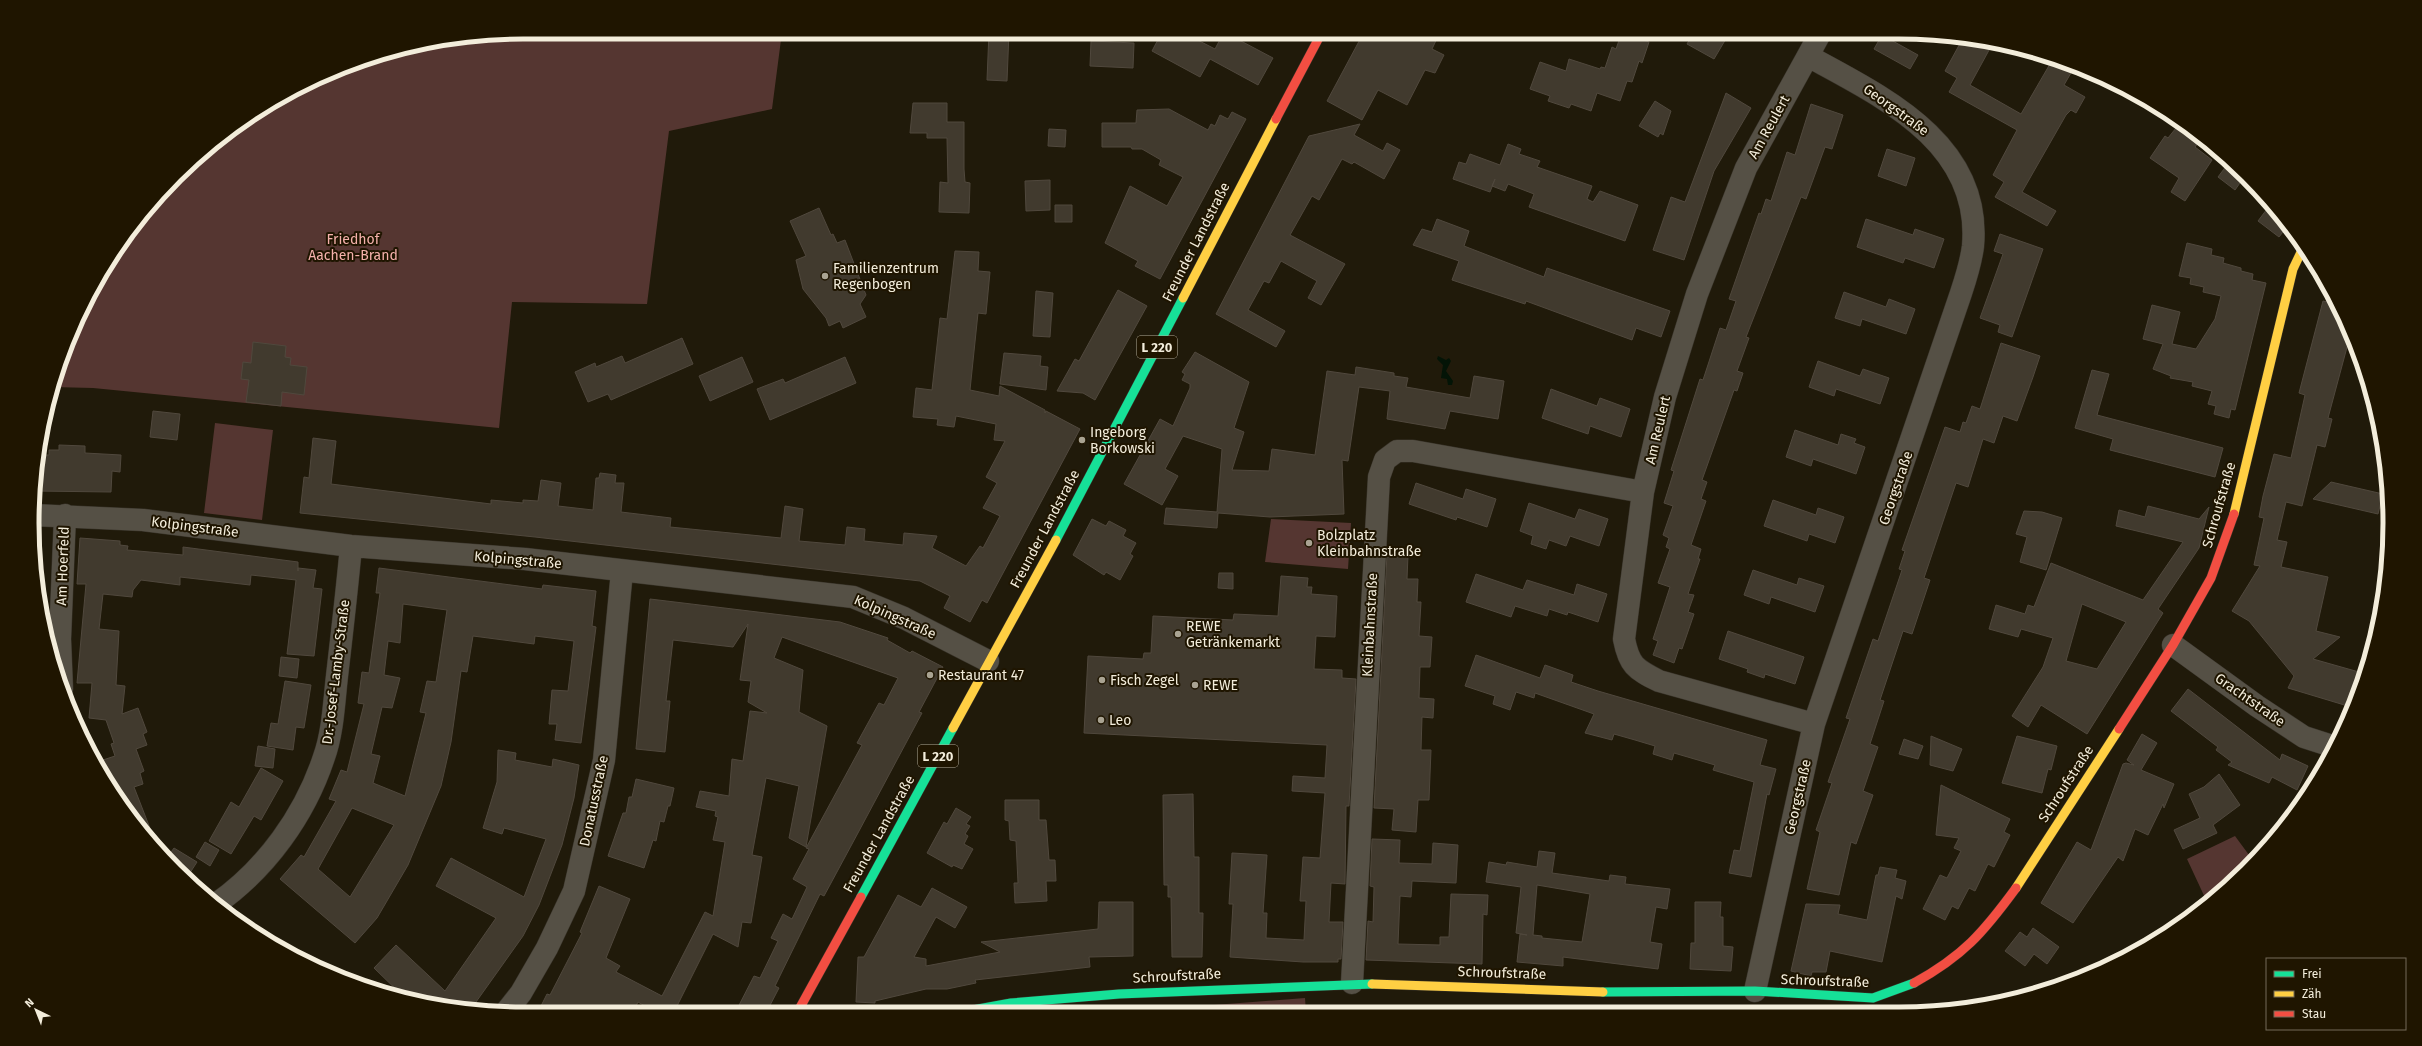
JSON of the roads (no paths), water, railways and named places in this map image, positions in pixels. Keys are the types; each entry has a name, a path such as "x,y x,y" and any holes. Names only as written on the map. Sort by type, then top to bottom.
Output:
{"street":[{"name":"Freunder Landstraße","path":"800,1007 1074,506 1318,39"},
{"name":"Am Reulert","path":"1814,724 1659,681 1642,673 1628,659 1624,639 1643,492 1665,397 1697,294 1746,168 1817,39"},
{"name":"Georgstraße","path":"1755,991 1814,724 1968,273 1973,245 1968,200 1961,177 1952,160 1938,141 1920,125 1872,91 1808,56"},
{"name":"Schroufstraße","path":"993,1007 1119,994 1352,983 1634,993 1755,991 1873,998 1910,985 1940,968 1967,948 1994,918 2020,882 2173,645 2211,578 2236,509 2293,269 2300,253"},
{"name":"Kleinbahnstraße","path":"1352,983 1372,581 1379,477 1385,460 1397,451 1414,450 1643,492"},
{"name":"Kolpingstraße","path":"39,515 65,515 187,525 351,546 525,559 853,597 904,618 988,661"},
{"name":"Am Hoerfeld","path":"61,667 60,639 65,515"},
{"name":"Dr.-Josef-Lamby-Straße","path":"220,900 253,873 296,819 325,756 334,708 351,546"},
{"name":"Donatusstraße","path":"510,1007 521,994 547,948 574,891 604,760 622,571"},
{"name":"Grachtstraße","path":"2173,645 2304,737 2329,745"}],"place":[{"name":"Familienzentrum Regenbogen","path":"825,276"},
{"name":"Ingeborg Borkowski","path":"1082,440"},
{"name":"Bolzplatz Kleinbahnstraße","path":"1309,543"},
{"name":"REWE Getränkemarkt","path":"1178,634"},
{"name":"Restaurant 47","path":"930,675"},
{"name":"Fisch Zegel","path":"1102,680"},
{"name":"REWE","path":"1195,685"},
{"name":"Leo","path":"1101,720"}],"park label":[{"name":"Friedhof Aachen-Brand","path":"353,248"}]}
